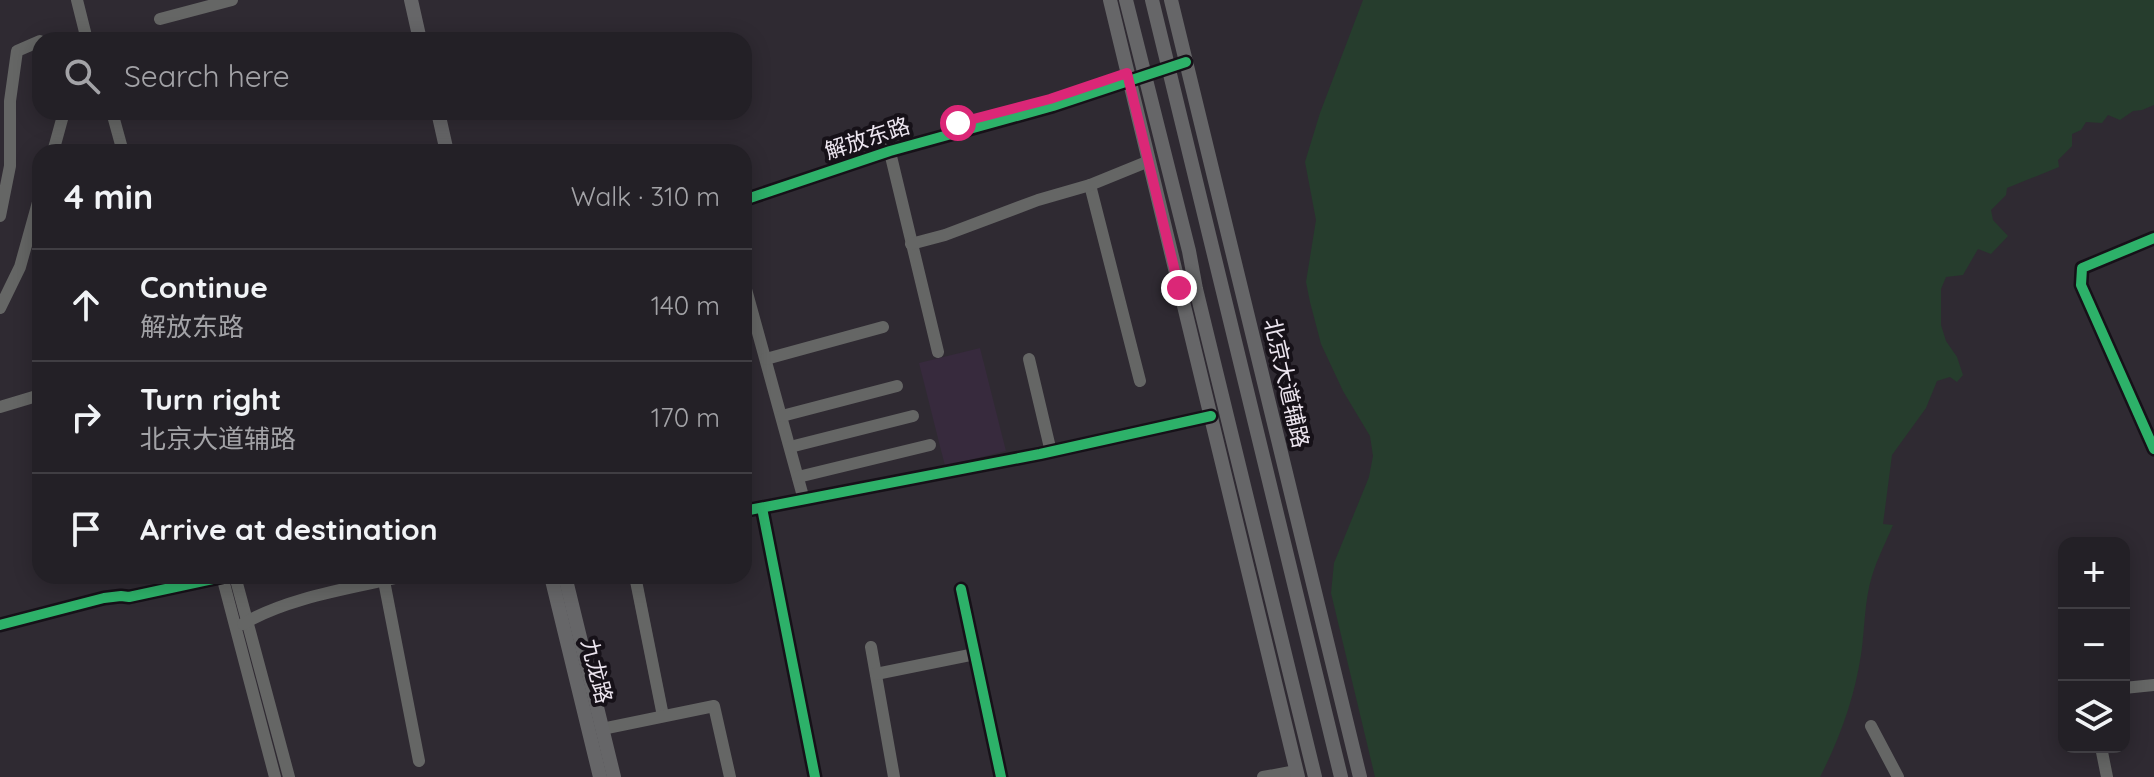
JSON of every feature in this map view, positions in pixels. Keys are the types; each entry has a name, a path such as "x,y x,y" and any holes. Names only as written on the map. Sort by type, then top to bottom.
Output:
{"main road":[{"path":"411,0 418,32"},
{"path":"421,0 428,32"},
{"path":"1110,0 1297,774"},
{"path":"1126,0 1315,777"},
{"path":"1152,0 1341,777"},
{"name":"北京大道辅路","path":"1171,0 1360,777"},
{"path":"440,120 445,144"},
{"path":"450,120 455,144"},
{"name":"九龙路","path":"553,584 600,777"},
{"name":"九龙路","path":"567,584 614,777"}],"street":[{"path":"77,0 87,32"},
{"path":"83,0 89,32"},
{"path":"160,19 232,0"},
{"path":"0,216 10,166 10,101 17,51 32,44"},
{"name":"解放东路","path":"752,190 1186,58"},
{"path":"55,144 62,120"},
{"path":"111,120 118,144"},
{"path":"889,147 938,352"},
{"name":"解放东路","path":"752,197 889,147"},
{"path":"911,244 1090,185 1149,161"},
{"path":"1090,185 1140,381"},
{"path":"0,308 20,267 32,224"},
{"path":"2154,238 2082,268 2080,278 2154,449"},
{"path":"752,310 804,500"},
{"path":"766,359 883,327"},
{"path":"1029,359 1051,452"},
{"path":"782,416 897,386"},
{"path":"0,407 32,397"},
{"path":"0,415 32,405"},
{"path":"790,447 913,416"},
{"path":"752,510 1051,452 1211,416"},
{"path":"798,477 930,445"},
{"path":"762,508 815,777"},
{"path":"0,625 104,598 129,597 187,584"},
{"path":"225,584 242,624 289,777"},
{"path":"236,584 275,777"},
{"path":"242,624 280,606 372,584"},
{"path":"385,584 419,761"},
{"path":"637,584 663,716"},
{"path":"961,589 1001,777"},
{"path":"871,647 894,777"},
{"path":"876,674 975,654"},
{"path":"2130,687 2154,685"},
{"path":"602,729 714,706 730,777"},
{"path":"1871,726 1898,777"},
{"path":"2102,753 2107,777"},
{"path":"1263,777 1297,774"}],"shaded area":[{"path":"980,348 1006,451 945,466 919,363"}],"green space":[{"path":"1363,0 2154,0 2154,105 2133,111 2120,120 2108,115 2102,123 2086,122 2081,130 2072,134 2072,146 2058,160 2059,167 2007,188 2006,195 1991,210 1993,220 2008,236 1991,254 1978,249 1963,275 1946,277 1941,289 1941,325 1963,375 1957,382 1950,377 1937,381 1926,408 1892,455 1883,524 1893,525 1869,586 1861,655 1850,703 1820,777 1375,777 1331,593 1334,563 1369,477 1373,456 1370,436 1343,391 1321,344 1306,282 1316,220 1305,162"}],"cycle path":[{"path":"752,197 890,151 1053,106 1186,62"},
{"path":"2154,238 2082,268 2081,285 2154,449"},
{"path":"752,509 1040,454 1211,416"},
{"path":"762,508 815,777"},
{"path":"0,625 104,598 129,597 189,584"},
{"path":"961,589 1001,777"}],"route":[{"path":"958,123 1050,99 1127,73 1179,288"}]}
